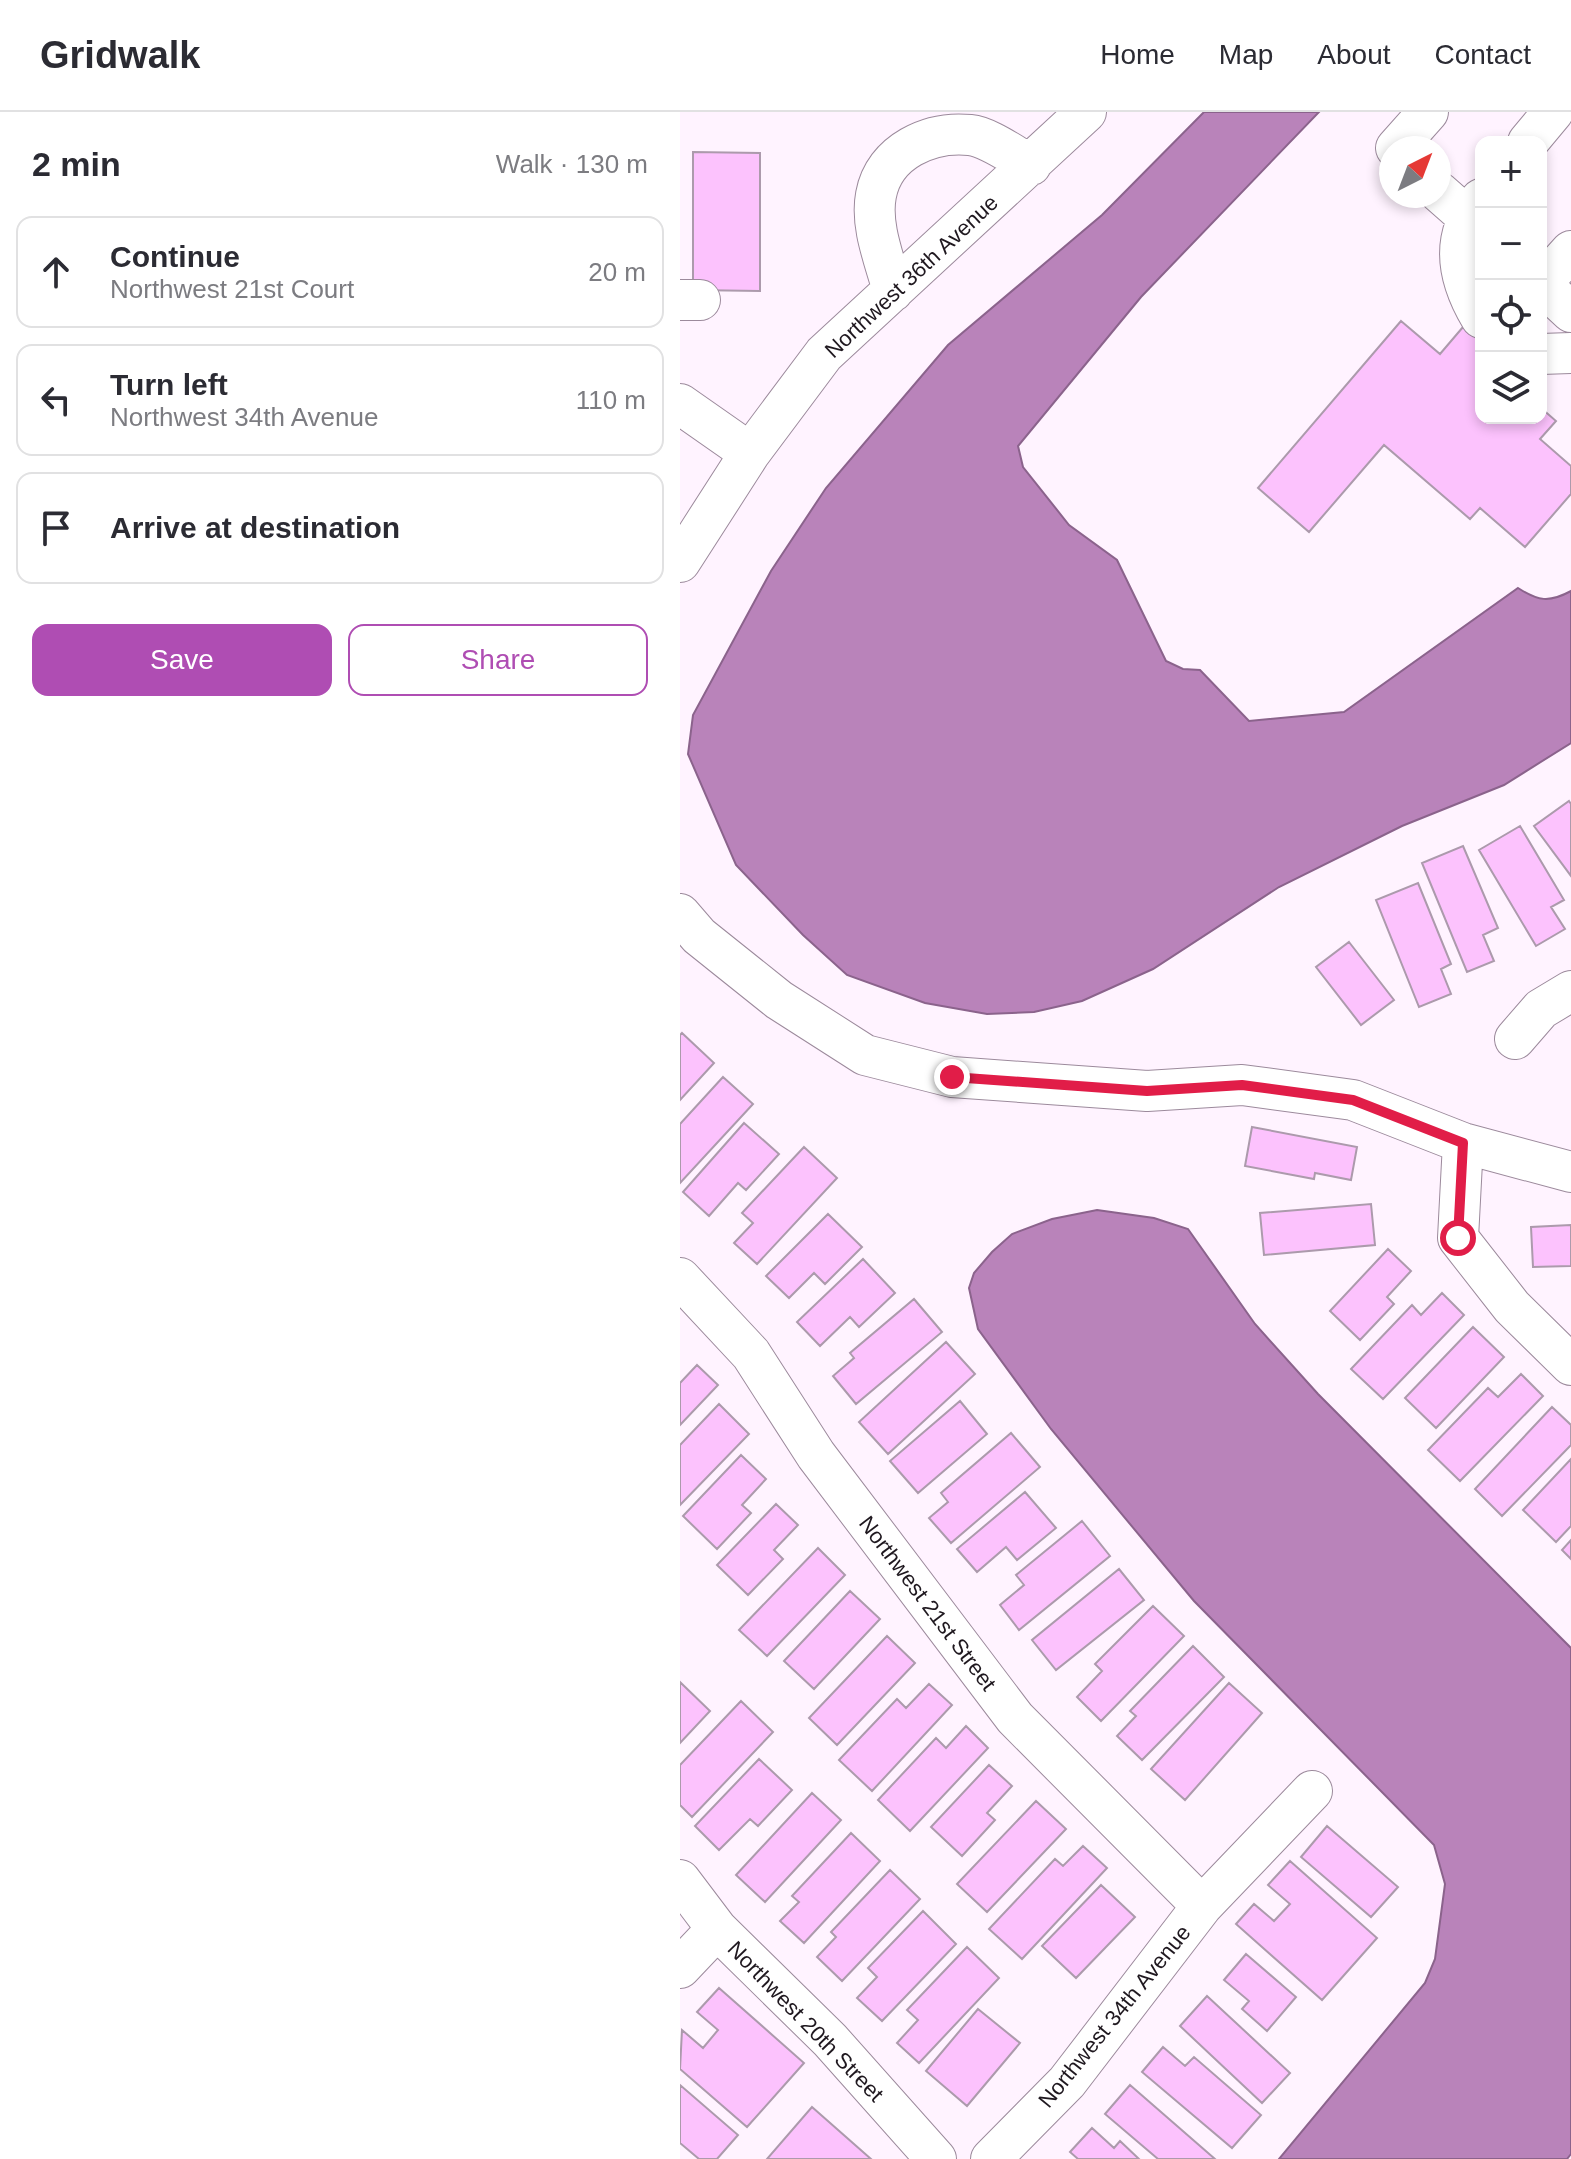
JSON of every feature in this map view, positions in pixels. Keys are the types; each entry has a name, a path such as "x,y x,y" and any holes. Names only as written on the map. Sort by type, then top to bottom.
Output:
{"street":[{"name":"Northwest 36th Avenue","path":"680,562 750,453 824,354 1086,112"},
{"path":"1407,136 1428,112"},
{"path":"1533,136 1553,112"},
{"path":"893,291 876,224 876,193 892,158 926,138 973,135 1031,165"},
{"path":"1467,209 1460,256 1464,289 1475,308"},
{"path":"1571,251 1541,284 1571,312"},
{"path":"1547,354 1571,353"},
{"path":"680,404 750,453"},
{"path":"680,914 699,936 779,1000 865,1055 952,1077 1147,1091 1242,1085 1353,1100 1463,1143 1571,1172"},
{"path":"1515,1039 1541,1009 1571,991"},
{"path":"1463,1143 1458,1238 1512,1307 1571,1365"},
{"name":"Northwest 21st Street","path":"680,1278 751,1354 816,1455 1015,1718 1202,1906"},
{"name":"Northwest 34th Avenue","path":"991,2159 1067,2082 1202,1906 1312,1791"},
{"name":"Northwest 20th Street","path":"680,1880 717,1929 830,2040 936,2159"},
{"path":"680,1968 717,1929"}],"shaded area":[{"path":"1204,112 1319,112 1141,297 1018,446 1023,467 1069,525 1117,560 1166,661 1183,669 1200,670 1249,721 1344,712 1518,588 1544,599 1571,591 1571,743 1504,785 1402,826 1279,887 1153,969 1082,1001 1034,1012 987,1014 925,1003 847,975 803,935 736,865 688,754 693,715 771,571 826,488 948,345 1102,215"},
{"path":"1097,1210 1154,1218 1188,1229 1255,1324 1318,1394 1571,1648 1571,2154 1567,2159 1279,2159 1425,1983 1435,1959 1445,1884 1434,1845 1194,1601 1051,1429 978,1329 969,1288 974,1273 992,1252 1012,1234 1052,1219"}],"building":[{"path":"693,152 760,153 760,291 693,290"},
{"path":"1401,321 1440,354 1463,327 1475,337 1475,424 1547,424 1547,413 1556,421 1540,439 1571,466 1571,494 1525,547 1480,508 1470,519 1384,445 1309,532 1258,488"},
{"path":"1569,801 1571,804 1571,876 1534,826"},
{"path":"1520,826 1564,900 1551,907 1565,929 1536,946 1479,850"},
{"path":"1463,846 1498,928 1483,935 1494,961 1467,972 1422,863"},
{"path":"1418,883 1451,964 1441,969 1451,994 1419,1007 1376,900"},
{"path":"1349,942 1394,1000 1361,1025 1316,967"},
{"path":"682,1033 714,1063 680,1100 680,1035"},
{"path":"723,1077 753,1104 680,1183 680,1124"},
{"path":"744,1123 779,1154 746,1190 738,1183 709,1216 683,1192"},
{"path":"1252,1127 1357,1147 1351,1180 1315,1173 1314,1179 1245,1166"},
{"path":"804,1147 837,1178 757,1264 734,1243 753,1223 742,1213"},
{"path":"1371,1204 1375,1245 1264,1255 1260,1213"},
{"path":"828,1214 862,1247 825,1284 814,1273 789,1298 766,1276"},
{"path":"1571,1225 1571,1266 1533,1267 1531,1227"},
{"path":"1388,1249 1411,1271 1387,1297 1394,1304 1360,1340 1330,1311"},
{"path":"863,1259 895,1293 859,1327 850,1317 820,1346 797,1322"},
{"path":"1442,1293 1464,1315 1383,1399 1351,1369 1412,1305 1421,1315"},
{"path":"914,1299 942,1332 856,1404 833,1376 854,1358 850,1353"},
{"path":"1473,1327 1504,1357 1436,1428 1405,1398"},
{"path":"946,1342 975,1374 888,1454 859,1422"},
{"path":"697,1365 718,1385 680,1425 680,1383"},
{"path":"1521,1374 1543,1396 1460,1481 1428,1450 1488,1388 1498,1397"},
{"path":"960,1401 987,1434 918,1493 890,1461"},
{"path":"719,1404 749,1434 680,1505 680,1445"},
{"path":"1552,1407 1571,1425 1571,1445 1502,1516 1475,1489"},
{"path":"1011,1433 1040,1467 951,1543 929,1518 948,1502 941,1493"},
{"path":"741,1455 766,1479 742,1505 751,1513 717,1549 683,1516"},
{"path":"1571,1459 1571,1526 1556,1542 1523,1510"},
{"path":"1025,1492 1056,1528 1017,1560 1006,1547 977,1572 957,1549"},
{"path":"776,1504 798,1525 774,1550 783,1559 748,1595 717,1565"},
{"path":"1082,1521 1110,1556 1019,1630 1000,1605 1024,1585 1016,1575"},
{"path":"1571,1540 1571,1559 1562,1550"},
{"path":"818,1548 845,1575 767,1656 739,1630"},
{"path":"1119,1569 1144,1600 1056,1670 1032,1640"},
{"path":"850,1591 880,1619 814,1689 784,1661"},
{"path":"1153,1606 1184,1636 1101,1721 1077,1697 1102,1671 1095,1664"},
{"path":"887,1636 915,1663 837,1745 809,1718"},
{"path":"1193,1646 1224,1677 1142,1760 1117,1736 1136,1716 1130,1711"},
{"path":"680,1682 710,1711 680,1743"},
{"path":"1229,1683 1262,1713 1185,1800 1151,1769"},
{"path":"929,1684 952,1705 872,1791 839,1760 897,1699 906,1708"},
{"path":"741,1701 773,1732 692,1817 680,1805 680,1765"},
{"path":"966,1726 988,1748 910,1831 878,1800 936,1738 946,1748"},
{"path":"759,1759 792,1790 758,1826 750,1819 719,1850 695,1826"},
{"path":"989,1765 1012,1786 987,1813 995,1820 962,1856 931,1827"},
{"path":"812,1793 841,1820 765,1902 736,1875"},
{"path":"1036,1801 1066,1829 987,1912 957,1884"},
{"path":"1327,1826 1398,1887 1371,1917 1301,1857"},
{"path":"851,1833 880,1861 804,1943 780,1921 799,1902 792,1896"},
{"path":"1083,1846 1107,1868 1022,1959 989,1929 1055,1859 1063,1866"},
{"path":"1290,1861 1377,1938 1322,2000 1236,1924 1254,1904 1274,1921 1290,1904 1268,1885"},
{"path":"890,1870 920,1899 842,1981 817,1957 836,1937 831,1932"},
{"path":"1101,1885 1135,1917 1076,1978 1042,1946"},
{"path":"923,1911 956,1944 882,2021 857,1998 877,1977 868,1968"},
{"path":"967,1947 999,1978 919,2063 897,2043 918,2020 907,2010"},
{"path":"1246,1954 1296,1997 1267,2031 1242,2009 1249,2001 1224,1980"},
{"path":"719,1988 804,2063 747,2127 680,2069 682,2030 703,2048 718,2030 697,2012"},
{"path":"1207,1996 1290,2073 1262,2103 1180,2026"},
{"path":"978,2009 1020,2043 967,2106 926,2071"},
{"path":"1163,2047 1185,2066 1194,2057 1261,2115 1232,2148 1142,2072"},
{"path":"680,2085 738,2135 717,2159 699,2159 680,2143"},
{"path":"1130,2085 1215,2159 1158,2159 1105,2114"},
{"path":"812,2107 871,2159 767,2159"},
{"path":"1092,2128 1114,2148 1120,2141 1139,2159 1078,2159 1070,2152"}],"route":[{"path":"952,1077 1147,1091 1242,1085 1353,1100 1463,1143 1458,1238"}]}
